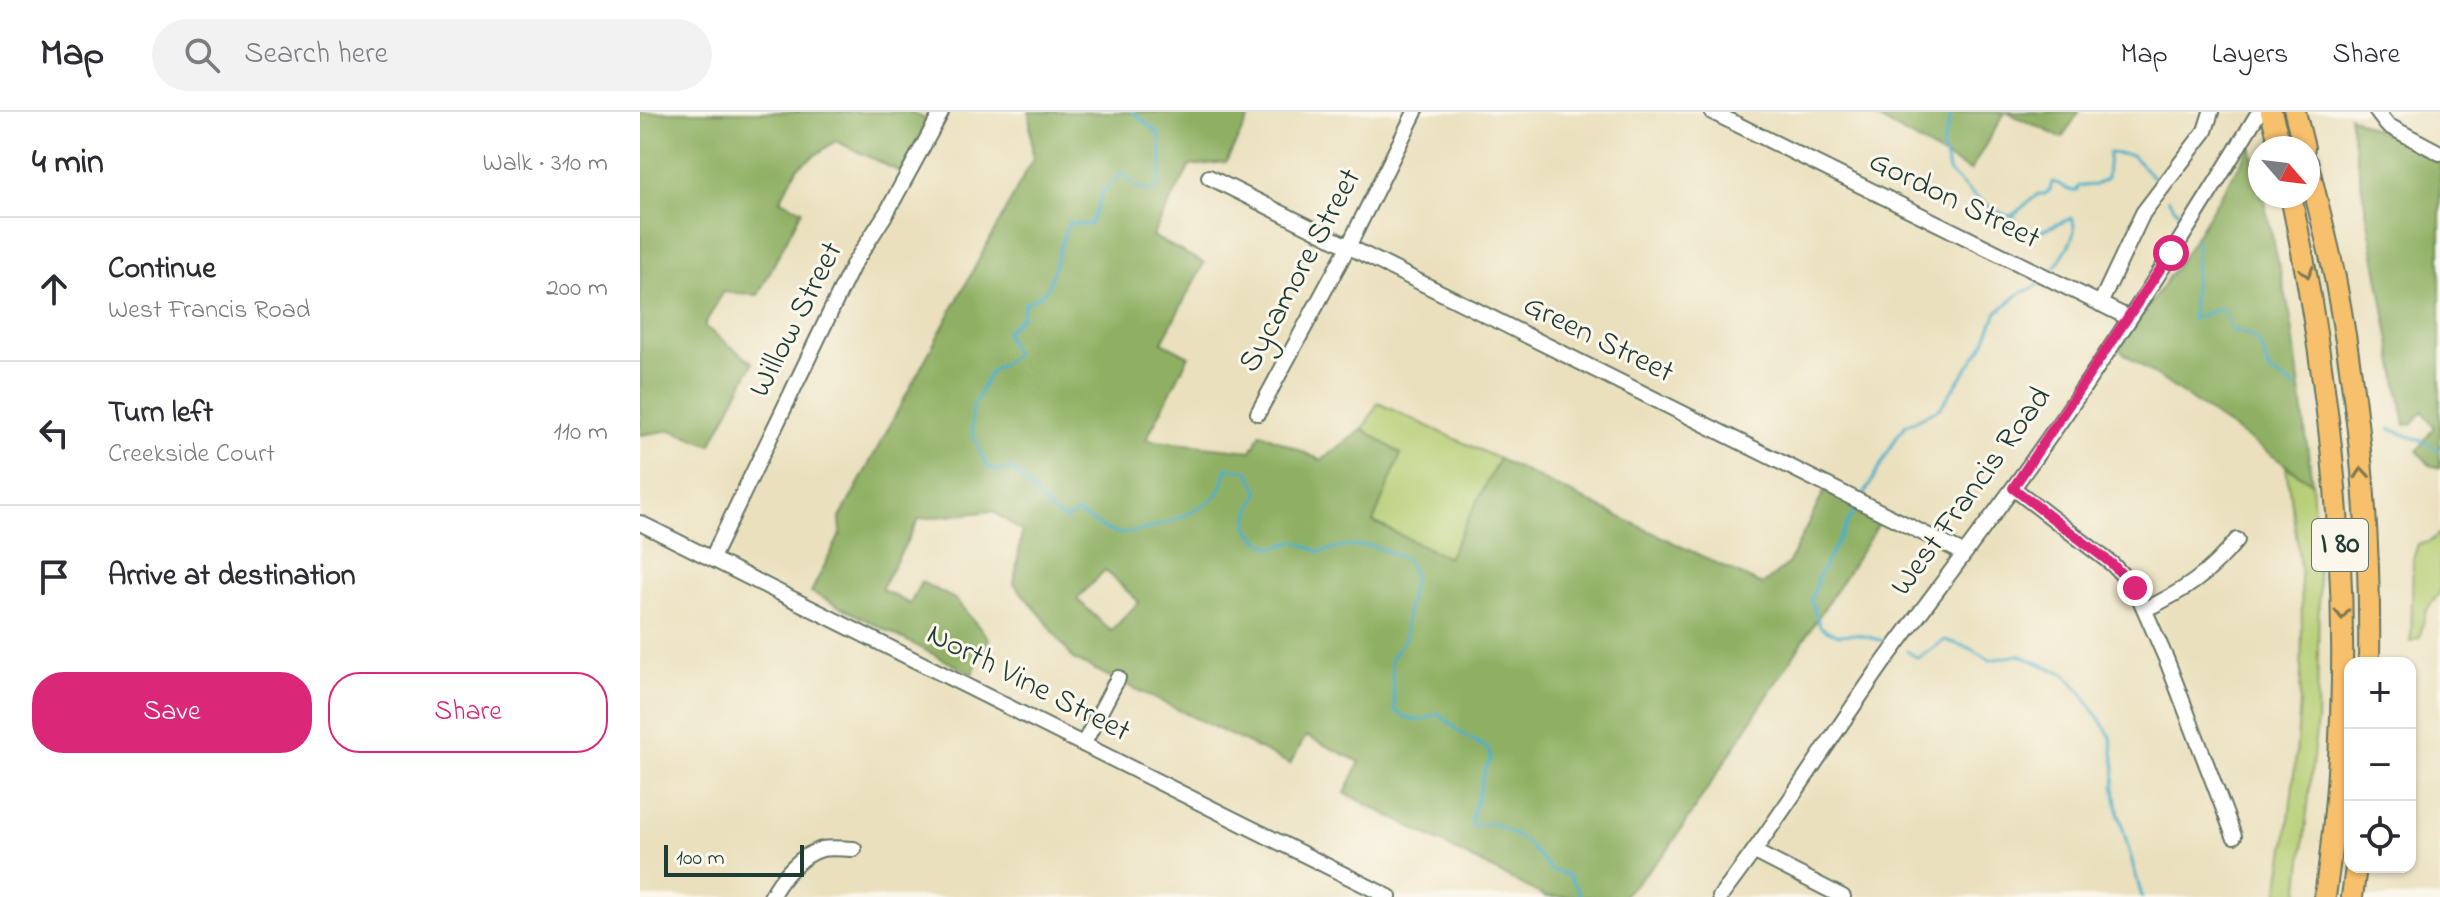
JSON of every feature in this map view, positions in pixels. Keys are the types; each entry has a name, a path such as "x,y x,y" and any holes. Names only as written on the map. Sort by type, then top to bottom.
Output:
{"highway":[{"path":"2271,112 2278,136"},
{"path":"2295,112 2301,136"},
{"name":"I 80","path":"2294,208 2310,286 2329,418 2342,585 2340,746 2325,897"},
{"name":"I 80","path":"2318,208 2335,279 2359,439 2367,550 2369,657"},
{"path":"2352,897 2355,873"}],"street":[{"name":"Sycamore Street","path":"1258,413 1348,247 1415,112"},
{"name":"Gordon Street","path":"1712,112 2129,318"},
{"path":"2100,304 2143,213 2205,131 2211,112"},
{"name":"West Francis Road","path":"1720,897 1755,852 1874,676 2013,488 2129,318 2259,112"},
{"path":"2377,112 2387,125 2440,153"},
{"name":"Willow Street","path":"712,558 853,265 887,212 941,113"},
{"name":"Green Street","path":"1209,177 1963,553"},
{"path":"2013,488 2112,564 2135,588 2146,609 2234,836"},
{"name":"North Vine Street","path":"640,523 1389,897"},
{"path":"2146,609 2202,578 2237,540"},
{"path":"1084,743 1118,678"},
{"path":"771,897 788,873 821,849 854,849"},
{"path":"1755,852 1822,892 1843,897"}],"green space":[{"path":"640,112 911,112 927,120 902,173 836,141 798,167 780,200 802,210 758,295 723,292 704,326 753,363 711,445 671,430 640,435"},
{"path":"1029,112 1252,112 1226,162 1190,166 1152,236 1204,263 1162,342 1189,356 1146,440 1251,451 1261,433 1321,460 1363,429 1401,454 1373,522 1448,558 1499,459 1762,585 1788,564 1825,490 1882,519 1667,851 1622,897 1546,897 1345,793 1360,762 1306,736 1290,764 1073,659 1014,584 1022,532 993,511 919,519 881,589 910,604 921,582 955,599 989,639 972,674 811,592 841,533 840,518 1033,159","holes":["1105,570 1139,602 1111,631 1077,599"]},
{"path":"1867,112 2005,112 1970,171"},
{"path":"2006,112 2079,112 2062,138"},
{"path":"2349,116 2440,163 2440,468 2430,465 2417,451 2434,427 2423,411 2412,424 2405,425"},
{"path":"2248,151 2248,208 2266,208 2291,318 2312,483 2119,350 2194,239"},
{"path":"1378,403 1499,459 1448,559 1372,521 1401,454 1363,429"},
{"path":"2286,467 2312,483 2319,590 2317,721 2298,897 2277,897 2294,780 2302,621 2297,538"},
{"path":"2440,533 2440,592 2426,611 2420,637 2411,642 2413,559 2418,544 2429,542"}],"waterway":[{"path":"1133,112 1159,134 1162,160 1159,187 1149,192 1132,183 1122,173 1103,191 1090,225 1068,223 1047,289 1025,303 1021,318 1005,332 1015,355 990,372 972,409 972,431 986,465 996,471 1013,469 1051,511 1065,520 1077,513 1116,533 1140,531 1186,515 1219,492 1227,468 1248,471 1259,491 1248,525 1262,542 1273,548 1295,541 1320,552 1346,546 1373,546 1406,559 1414,575 1406,617 1406,637 1391,659 1395,710 1406,718 1416,720 1438,713 1461,733 1489,750 1491,759 1485,769 1471,821 1473,826 1493,823 1525,841 1551,870 1568,875 1580,893 1577,897"},
{"path":"1952,112 1942,148 1950,173 1972,194 2008,216 2038,194 2045,194 2052,182 2076,191 2079,186 2095,185 2107,178 2109,153 2132,155 2155,179"},
{"path":"2168,199 2179,213"},
{"path":"2013,215 2018,227 2034,234 2072,218 2073,237 2055,267"},
{"path":"2197,240 2192,319 2219,309 2225,310 2230,329 2255,339 2270,372 2296,388"},
{"path":"1864,495 1906,425 1940,408 1984,344 1997,312 2019,294 2039,285"},
{"path":"2390,429 2440,451"},
{"path":"1856,508 1818,577 1811,601 1820,626 1826,630 1839,635 1856,634 1884,641"},
{"path":"1907,651 1918,658 1945,640 1972,649 1990,660 2019,655 2065,674 2082,693 2111,737 2119,815 2142,897"}],"route":[{"path":"2135,588 2112,564 2013,488 2171,253"}]}
